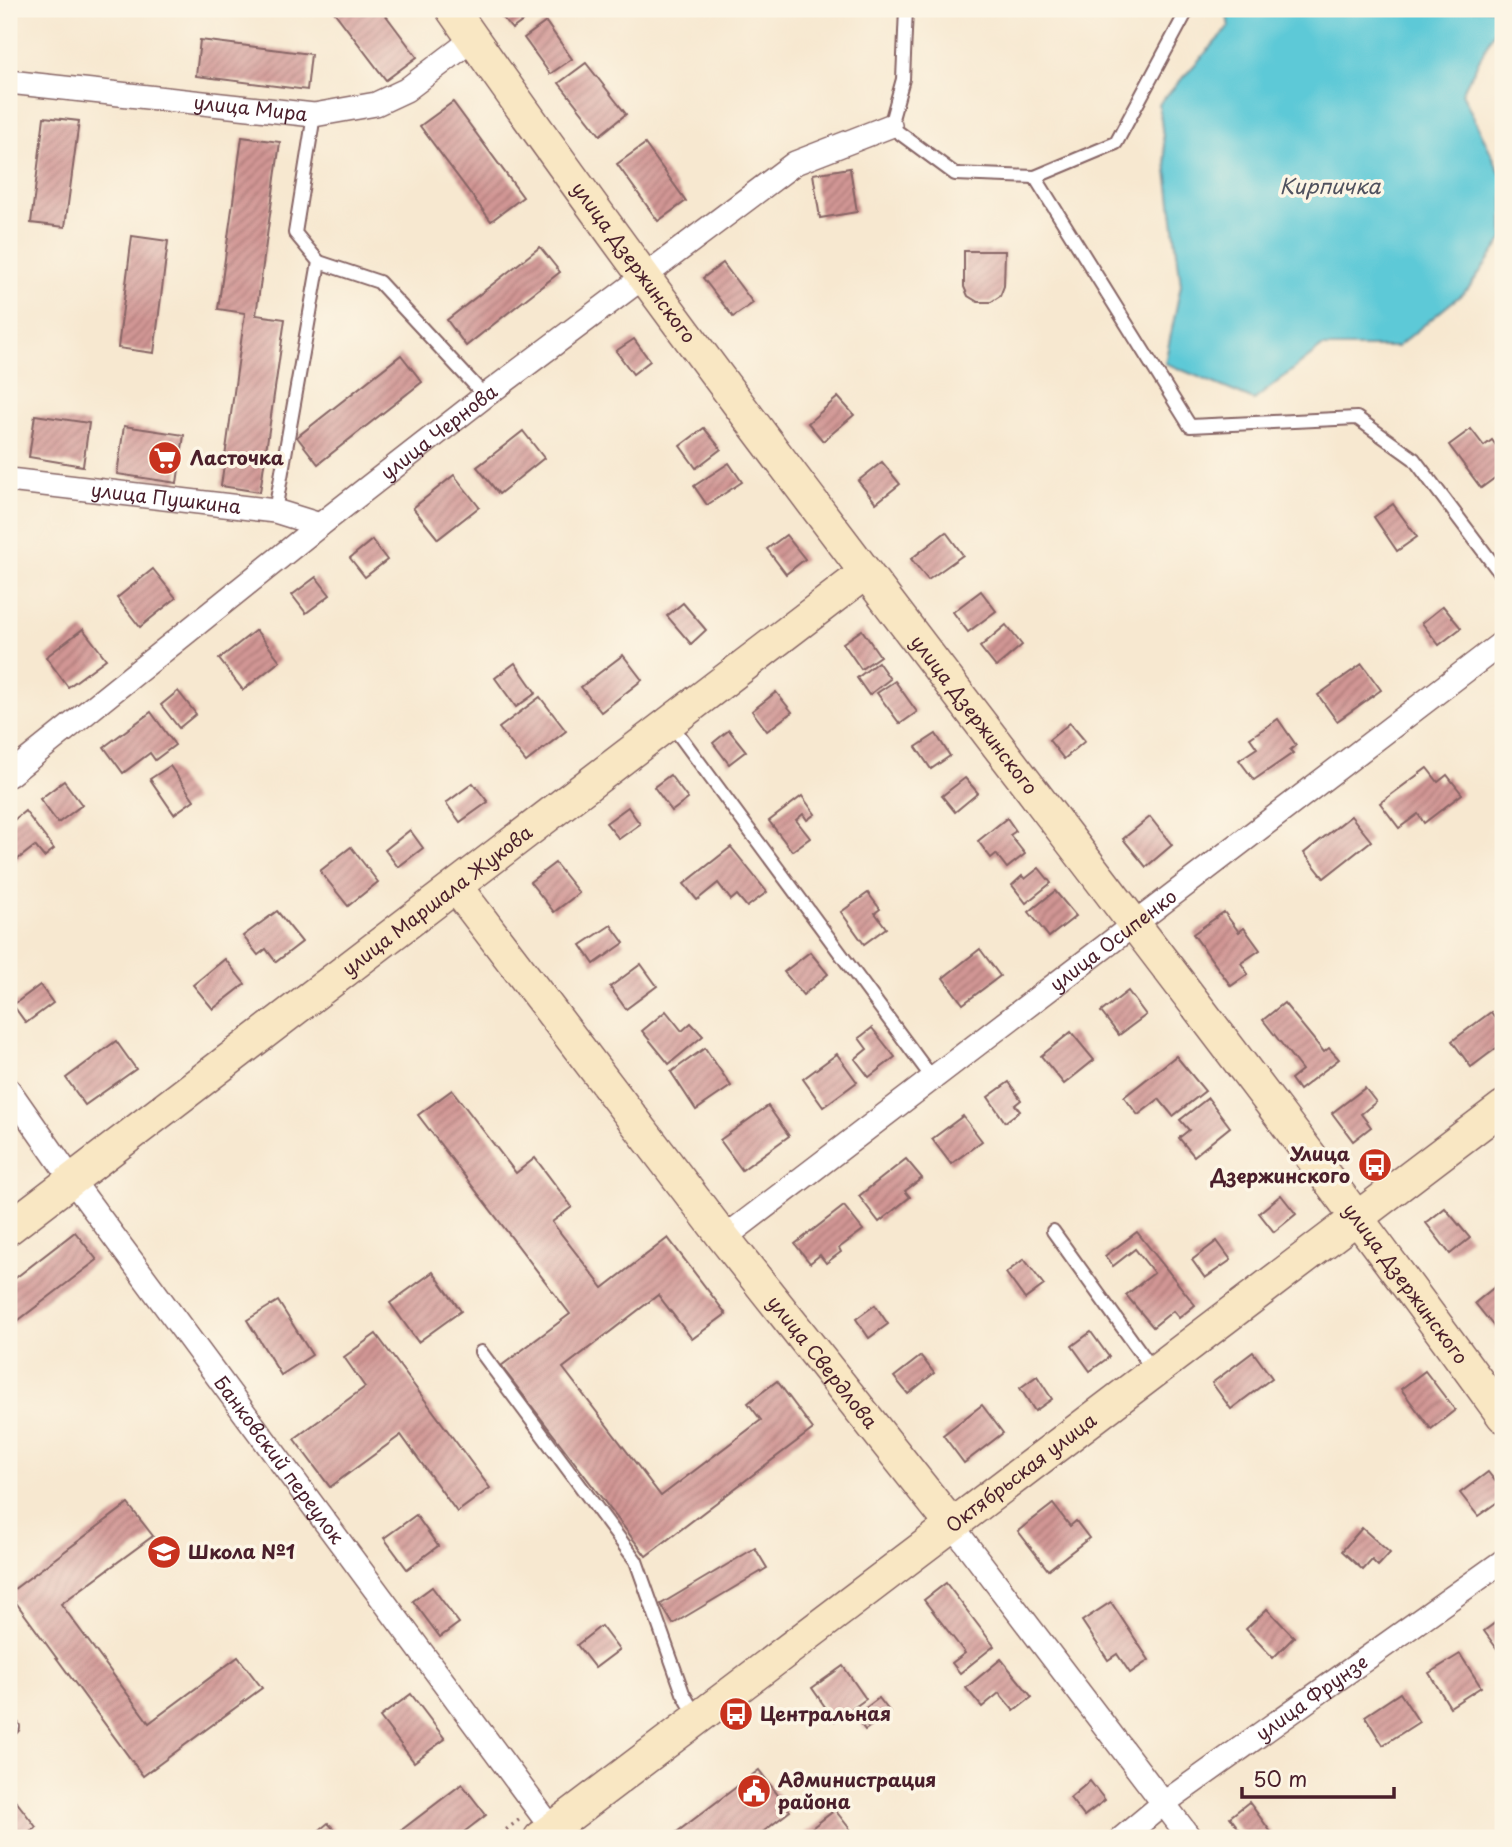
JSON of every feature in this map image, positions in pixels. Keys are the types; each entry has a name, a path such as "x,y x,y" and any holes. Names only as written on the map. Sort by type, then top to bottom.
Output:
{"street":[{"name":"улица Дзержинского","path":"452,9 643,276 865,573 1359,1217 1503,1416"},
{"name":"улица Мира","path":"9,82 314,115 376,104 406,90 472,39"},
{"name":"улица Чернова","path":"9,775 485,396 795,163 890,126"},
{"name":"улица Пушкина","path":"9,480 275,511 320,525"},
{"name":"улица Маршала Жукова","path":"9,1228 865,573"},
{"name":"улица Осипенко","path":"724,1238 1503,642"},
{"name":"улица Свердлова","path":"456,887 724,1238 951,1524 1191,1838"},
{"name":"Банковский переулок","path":"9,1090 72,1180 547,1828"},
{"name":"Октябрьская улица","path":"547,1828 697,1718 1503,1107"},
{"name":"улица Фрунзе","path":"1122,1838 1164,1803 1503,1561"}],"lane":[{"path":"906,9 903,79 890,126 954,174 1035,177 1116,143 1188,9"},
{"path":"314,115 295,233 319,262 379,282 485,396"},
{"path":"1035,177 1190,425 1357,418 1414,459 1503,577"},
{"path":"275,511 319,262"},
{"path":"670,723 933,1079"},
{"path":"1053,1231 1154,1371"},
{"path":"481,1352 636,1561 683,1693 697,1718"}],"path":[{"path":"495,1838 547,1828"}],"water":[{"name":"Кирпичка","path":"1226,9 1503,9 1503,14 1462,93 1503,178 1503,239 1468,289 1397,347 1322,347 1254,400 1165,363 1181,285 1159,104 1229,27"}],"building":[{"path":"332,9 381,9 417,57 386,80"},
{"path":"496,9 526,9 531,15 512,29"},
{"path":"546,22 572,59 550,74 524,38"},
{"path":"200,40 311,54 307,90 196,76"},
{"path":"586,63 626,114 600,135 559,83"},
{"path":"453,102 523,197 491,221 420,126"},
{"path":"44,117 79,121 65,227 31,223"},
{"path":"242,137 280,142 256,315 285,319 260,492 221,486 245,313 218,309"},
{"path":"645,144 686,201 658,221 617,164"},
{"path":"850,168 857,212 820,218 813,174"},
{"path":"132,236 168,241 154,353 118,348"},
{"path":"540,247 560,272 466,346 447,320"},
{"path":"964,251 1005,251 1004,286 1000,296 991,302 978,302 968,296 964,287"},
{"path":"723,263 753,303 733,317 703,278"},
{"path":"634,339 650,361 633,374 616,351"},
{"path":"401,355 422,382 318,464 297,437"},
{"path":"838,397 854,415 823,441 808,423"},
{"path":"35,415 89,423 83,466 29,457"},
{"path":"124,426 184,435 177,483 117,474"},
{"path":"704,428 721,449 696,468 680,446"},
{"path":"1471,429 1484,446 1492,440 1503,455 1503,472 1481,488 1449,445"},
{"path":"523,431 544,458 499,494 477,467"},
{"path":"882,462 900,484 876,503 858,481"},
{"path":"729,463 742,482 707,505 694,486"},
{"path":"454,475 479,507 438,539 413,508"},
{"path":"1393,504 1417,537 1397,551 1374,517"},
{"path":"946,532 963,555 928,580 911,559"},
{"path":"786,535 805,559 786,574 767,549"},
{"path":"372,540 387,560 365,577 350,558"},
{"path":"153,569 176,598 140,627 117,598"},
{"path":"316,577 330,595 306,613 292,595"},
{"path":"981,591 996,611 968,632 953,612"},
{"path":"683,603 706,630 691,644 667,616"},
{"path":"1443,606 1461,628 1439,645 1422,623"},
{"path":"1006,625 1022,645 996,667 980,647"},
{"path":"83,629 106,659 68,687 46,657"},
{"path":"256,630 280,661 243,690 219,659"},
{"path":"862,630 880,656 861,669 843,643"},
{"path":"623,655 642,680 601,712 581,687"},
{"path":"878,662 890,679 869,695 857,678"},
{"path":"515,663 536,693 516,707 495,678"},
{"path":"1362,664 1381,690 1337,721 1318,695"},
{"path":"895,681 917,712 900,724 877,693"},
{"path":"178,691 196,714 179,728 161,705"},
{"path":"776,692 792,712 767,731 752,711"},
{"path":"540,697 566,731 526,762 499,728"},
{"path":"151,712 175,745 155,760 150,753 123,773 104,747"},
{"path":"1278,719 1296,745 1290,750 1293,753 1254,780 1239,760 1257,748 1250,738"},
{"path":"1070,723 1085,741 1064,759 1049,740"},
{"path":"729,730 746,751 729,764 713,743"},
{"path":"936,734 950,756 931,769 916,747"},
{"path":"170,766 194,800 174,814 150,779"},
{"path":"1427,768 1438,782 1447,775 1462,794 1424,823 1418,814 1399,828 1380,803"},
{"path":"670,775 688,799 672,811 654,787"},
{"path":"965,778 978,793 955,812 942,796"},
{"path":"64,781 82,805 58,823 40,799"},
{"path":"473,783 488,802 460,822 446,803"},
{"path":"802,796 815,814 807,820 803,814 796,820 810,838 792,851 769,821"},
{"path":"628,807 640,824 619,839 606,823"},
{"path":"25,811 54,849 44,857 35,846 9,866 9,824"},
{"path":"1351,816 1371,841 1324,878 1304,853"},
{"path":"1150,817 1172,845 1146,867 1123,839"},
{"path":"1007,818 1016,831 1010,835 1025,854 1007,868 996,854 991,858 978,841"},
{"path":"410,830 423,848 398,867 385,850"},
{"path":"351,847 378,882 348,906 320,871"},
{"path":"731,847 767,892 747,907 737,895 731,900 718,883 697,900 684,884"},
{"path":"555,863 579,893 554,912 530,882"},
{"path":"1039,868 1051,883 1026,903 1012,885 1022,876 1025,879"},
{"path":"1055,891 1076,916 1049,937 1029,912"},
{"path":"868,893 880,909 875,913 886,928 864,944 841,912"},
{"path":"277,911 302,942 276,962 266,949 258,955 243,936"},
{"path":"1224,912 1239,932 1244,928 1260,950 1241,963 1248,974 1231,986 1193,934"},
{"path":"611,925 624,943 594,964 581,945"},
{"path":"980,949 1000,976 963,1004 943,978"},
{"path":"810,952 828,974 803,995 784,972"},
{"path":"225,959 245,984 213,1009 193,985"},
{"path":"641,964 657,986 626,1009 610,987"},
{"path":"40,985 53,1003 26,1023 13,1005"},
{"path":"1128,991 1146,1015 1119,1035 1101,1012"},
{"path":"1284,1003 1324,1052 1329,1048 1339,1059 1299,1090 1291,1079 1302,1070 1263,1020"},
{"path":"666,1011 682,1031 691,1023 703,1036 669,1064 642,1031"},
{"path":"1491,1012 1503,1029 1503,1043 1471,1067 1452,1041"},
{"path":"872,1028 895,1057 869,1077 855,1059 867,1049 859,1038"},
{"path":"1071,1032 1094,1060 1064,1084 1041,1056"},
{"path":"116,1041 136,1069 85,1105 66,1078"},
{"path":"705,1048 731,1086 696,1110 671,1072"},
{"path":"837,1054 857,1082 823,1107 803,1079"},
{"path":"1176,1056 1205,1091 1173,1116 1159,1099 1138,1115 1124,1097"},
{"path":"1009,1082 1021,1100 1015,1105 1020,1111 1005,1122 988,1097"},
{"path":"1365,1088 1376,1102 1361,1114 1371,1127 1353,1141 1332,1113"},
{"path":"452,1090 516,1173 535,1158 572,1207 552,1222 603,1288 668,1238 726,1314 692,1339 658,1295 563,1368 661,1496 761,1420 748,1403 777,1381 813,1429 646,1556 501,1366 570,1314 418,1115"},
{"path":"1208,1098 1230,1127 1194,1156 1179,1138 1189,1130 1180,1120"},
{"path":"768,1106 789,1136 742,1170 720,1140"},
{"path":"963,1116 982,1141 951,1164 932,1139"},
{"path":"906,1159 922,1178 905,1191 910,1197 879,1222 859,1196"},
{"path":"1281,1195 1296,1214 1274,1232 1259,1213"},
{"path":"844,1206 863,1230 839,1248 841,1252 826,1263 820,1255 810,1263 795,1244"},
{"path":"1445,1208 1470,1238 1450,1254 1426,1223"},
{"path":"75,1232 97,1260 11,1326 9,1283"},
{"path":"1137,1232 1195,1305 1179,1318 1173,1311 1153,1327 1126,1295 1154,1273 1135,1249 1113,1266 1105,1256"},
{"path":"1217,1241 1231,1260 1205,1278 1192,1260"},
{"path":"1024,1259 1044,1285 1025,1299 1006,1273"},
{"path":"433,1272 461,1311 418,1342 390,1303"},
{"path":"1503,1280 1503,1338 1475,1303"},
{"path":"278,1301 312,1355 281,1375 247,1320"},
{"path":"875,1305 888,1324 869,1338 856,1319"},
{"path":"1091,1332 1109,1357 1090,1371 1072,1346"},
{"path":"376,1334 490,1488 457,1512 401,1435 330,1487 294,1439 365,1387 344,1357"},
{"path":"1253,1352 1272,1378 1231,1409 1212,1383"},
{"path":"921,1356 934,1373 908,1394 894,1377"},
{"path":"1425,1371 1455,1410 1431,1429 1401,1389"},
{"path":"1037,1376 1052,1399 1035,1411 1020,1388"},
{"path":"982,1405 1003,1433 964,1463 943,1435"},
{"path":"1488,1472 1503,1491 1503,1498 1478,1516 1460,1493"},
{"path":"128,1504 153,1536 61,1604 149,1723 238,1657 262,1688 143,1776 9,1593"},
{"path":"1053,1504 1070,1526 1076,1521 1089,1538 1048,1570 1018,1531"},
{"path":"416,1515 438,1546 407,1569 384,1538"},
{"path":"1362,1528 1390,1553 1378,1566 1372,1560 1363,1570 1342,1551"},
{"path":"755,1548 767,1568 673,1624 661,1604"},
{"path":"946,1583 994,1646 960,1673 952,1663 965,1653 924,1600"},
{"path":"432,1587 459,1623 440,1637 413,1601"},
{"path":"1111,1602 1149,1660 1130,1673 1117,1654 1108,1660 1082,1621"},
{"path":"1267,1609 1294,1637 1273,1658 1246,1629"},
{"path":"1503,1617 1503,1657 1484,1631"},
{"path":"601,1626 619,1650 595,1668 577,1645"},
{"path":"1460,1654 1481,1687 1450,1707 1429,1673"},
{"path":"1001,1659 1032,1697 1014,1711 999,1693 982,1707 966,1688"},
{"path":"843,1666 866,1699 835,1721 812,1688"},
{"path":"1400,1693 1419,1722 1383,1745 1365,1716"},
{"path":"411,1694 445,1739 414,1762 380,1717"},
{"path":"879,1698 890,1712 865,1730 855,1716"},
{"name":"Администрация района","path":"759,1770 790,1811 755,1838 669,1838"},
{"path":"1090,1781 1105,1800 1084,1816 1070,1798"},
{"path":"462,1784 486,1815 456,1838 391,1838"},
{"path":"9,1792 36,1827 23,1838 9,1838"},
{"path":"1249,1802 1273,1835 1268,1838 1246,1838 1230,1817"},
{"path":"835,1810 857,1838 807,1838 804,1834"},
{"path":"328,1823 342,1838 310,1838"}],"place":[{"name":"Ласточка","path":"165,458"},
{"name":"Улица Дзержинского","path":"1375,1165"},
{"name":"Школа №1","path":"164,1552"},
{"name":"Центральная","path":"736,1714"},
{"name":"Администрация района","path":"754,1791"}]}
